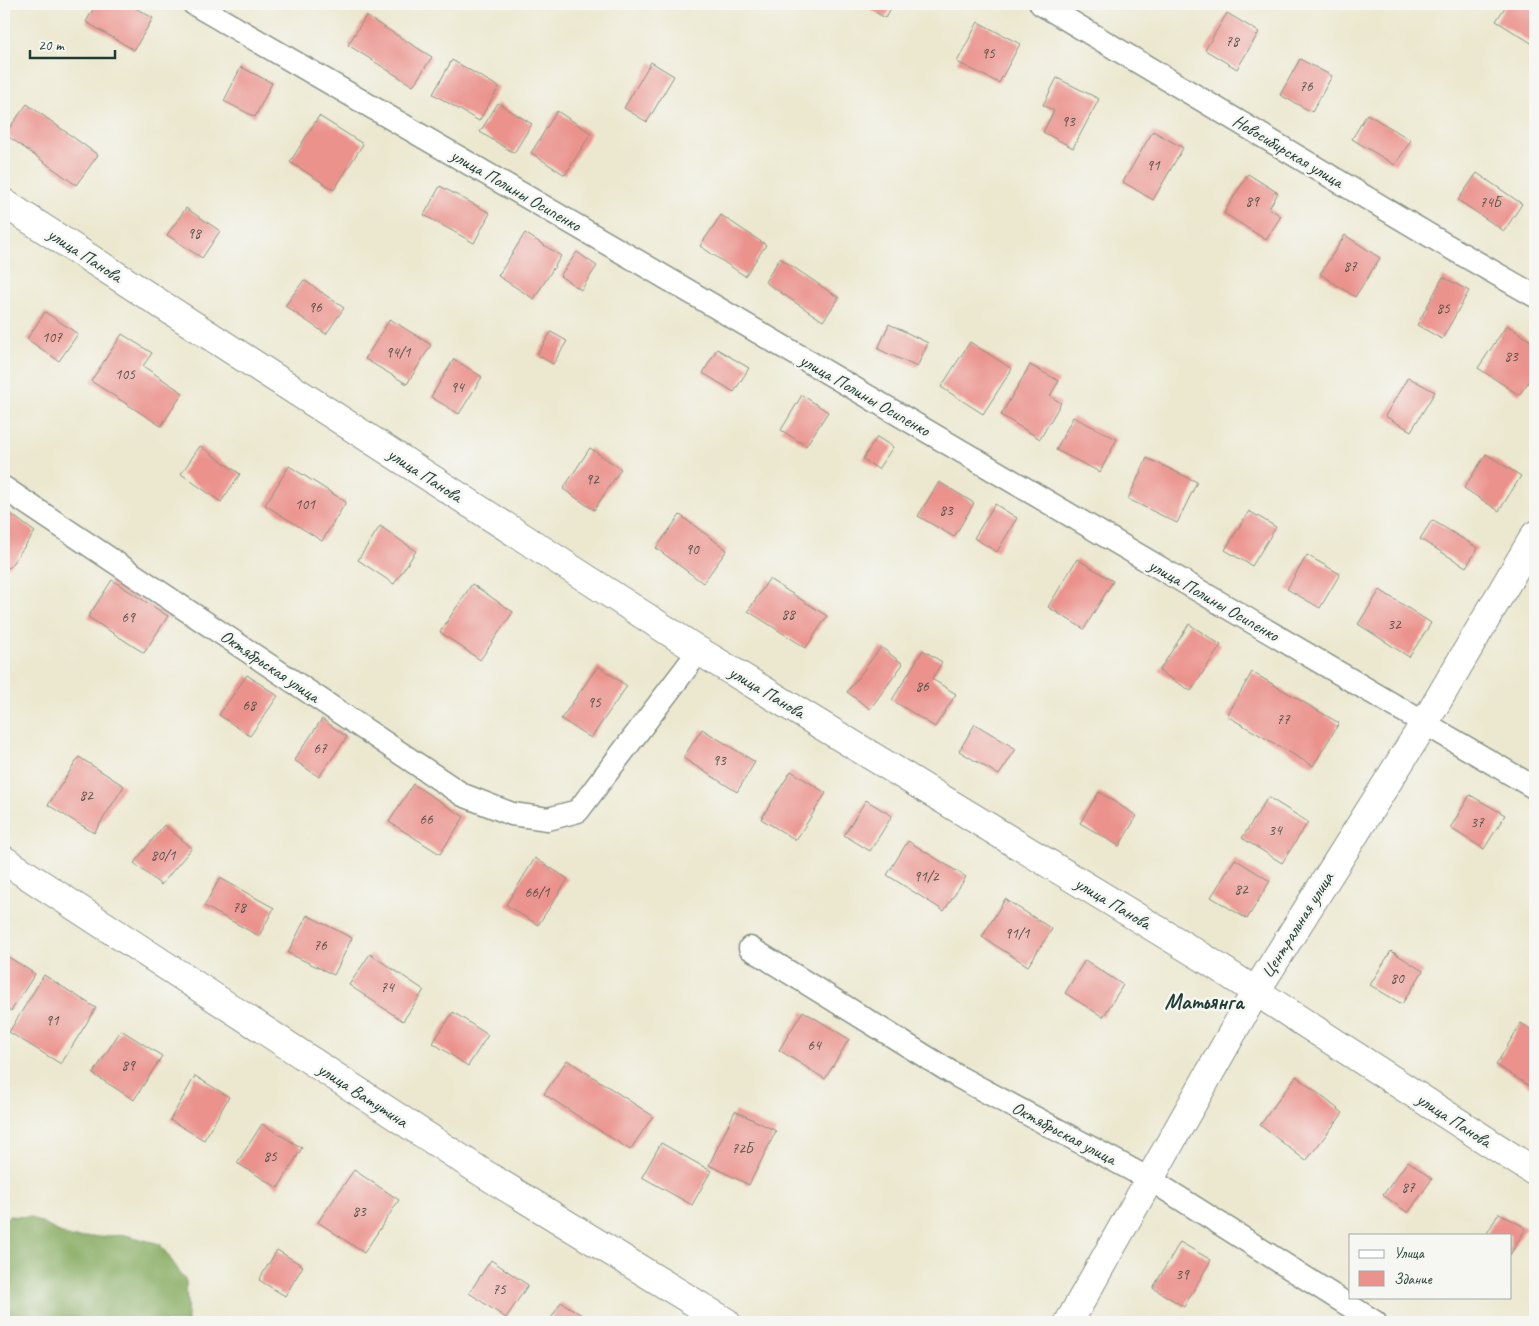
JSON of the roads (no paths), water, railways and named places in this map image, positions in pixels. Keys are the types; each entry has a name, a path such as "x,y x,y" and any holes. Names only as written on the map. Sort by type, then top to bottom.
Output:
{"main road":[{"name":"улица Панова","path":"4,203 699,651 1204,958 1535,1172"},
{"name":"Центральная улица","path":"1069,1322 1256,992 1424,724 1535,534"},
{"name":"улица Ватутина","path":"4,860 484,1173 726,1322"}],"street":[{"name":"улица Полины Осипенко","path":"194,4 639,262 1535,788"},
{"name":"Новосибирская улица","path":"1042,4 1439,241 1535,296"},
{"name":"Октябрьская улица","path":"4,488 463,795 512,814 548,819 578,810 699,651"},
{"name":"Октябрьская улица","path":"750,948 957,1076 1151,1180 1375,1322"}],"district":[{"name":"Матьянга","path":"1204,1001"}]}
